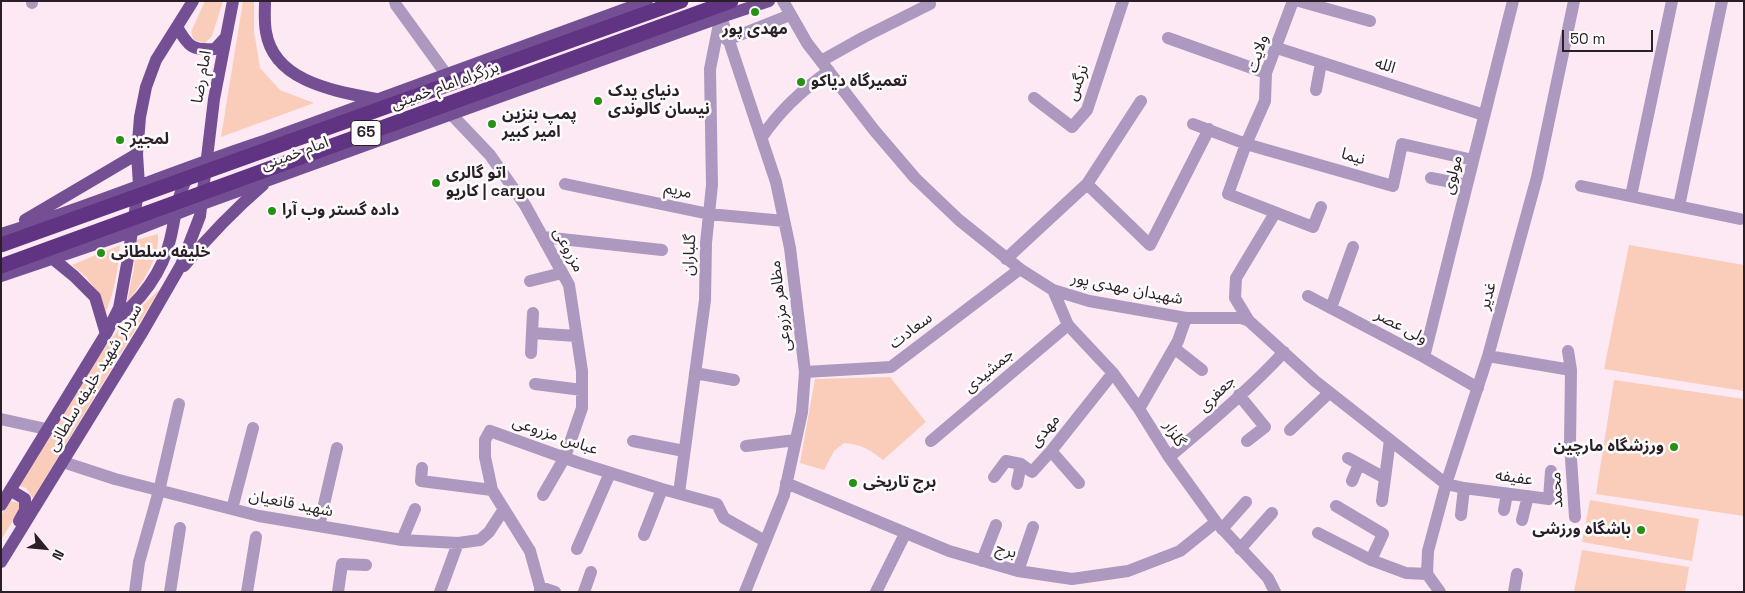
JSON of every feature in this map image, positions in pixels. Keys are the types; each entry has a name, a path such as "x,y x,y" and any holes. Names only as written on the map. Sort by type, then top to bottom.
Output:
{"highway":[{"name":"بزرگراه امام خمینی","path":"2,238 681,1"},
{"name":"بزرگراه امام خمینی","path":"1,266 731,1"}],"main road":[{"path":"139,185 137,154 140,117 146,87 156,60 193,1"},
{"name":"امام رضا","path":"202,204 214,100 233,1"},
{"path":"265,1 266,32 274,54 293,73 328,90 376,99"},
{"name":"امام خمینی","path":"2,238 207,159 267,140 646,1"},
{"name":"امام خمینی","path":"1,276 131,232 202,204 769,1"},
{"path":"177,27 187,44 201,50 215,49 225,38"},
{"path":"2,238 137,154"},
{"path":"113,321 127,312 148,286 162,263 170,241 179,196 192,172 207,159"},
{"path":"172,281 210,235 241,204 270,180"},
{"name":"سردار شهید خلیفه سلطانی","path":"1,505 6,489 106,334 119,308 139,185"},
{"name":"سردار شهید خلیفه سلطانی","path":"1,561 172,281 200,216 202,204"},
{"path":"52,258 95,297 106,334"},
{"path":"1,561 13,530 26,510 25,498 6,489"}],"street":[{"path":"395,1 446,74"},
{"name":"شهیدان مهدی پور","path":"784,1 790,15 825,66 874,130 915,178 959,220 1020,270 1053,290 1088,301 1186,318 1241,318 1249,321"},
{"name":"نرگس","path":"1034,98 1072,127 1087,110 1123,1"},
{"name":"ولایت","path":"1275,212 1228,194 1246,144 1265,101 1266,73 1277,48 1293,1"},
{"path":"1299,1 1370,21"},
{"name":"مولوی","path":"1424,357 1513,1"},
{"name":"غدیر","path":"1427,574 1428,551 1446,484 1488,356 1537,177 1574,1"},
{"path":"1631,196 1672,1"},
{"path":"1679,206 1722,1"},
{"path":"762,137 774,118 825,66 864,37 930,4"},
{"path":"727,40 790,15"},
{"name":"مظاهر مزروعی","path":"721,17 727,40 776,182 790,248 805,372 802,412 784,495 745,592"},
{"name":"گلباران","path":"679,493 705,300 706,243 712,185 710,69 721,17"},
{"path":"1168,38 1266,73"},
{"name":"الله","path":"1277,48 1484,116"},
{"path":"1316,90 1321,63"},
{"path":"1006,259 1088,184 1141,101"},
{"name":"مزروعی","path":"451,114 490,155 525,205 569,285 582,371 582,408 565,457 543,495"},
{"name":"نیما","path":"1194,124 1246,144 1393,186 1402,144 1473,160"},
{"path":"1088,184 1150,245 1209,130"},
{"path":"1431,178 1467,185"},
{"name":"مریم","path":"566,184 709,214 784,221"},
{"path":"1582,186 1740,219"},
{"path":"1322,207 1313,227 1275,212 1236,278 1235,298 1249,321 1329,393 1446,484"},
{"path":"543,237 662,250"},
{"path":"1331,308 1353,247"},
{"name":"سعادت","path":"805,372 891,367 1020,270"},
{"path":"530,281 562,272"},
{"name":"گلزار","path":"1053,290 1068,325 1113,373 1139,409 1169,458 1219,526 1268,578 1275,592"},
{"name":"ولی عصر","path":"1308,296 1424,357 1478,388"},
{"path":"531,353 533,313"},
{"path":"1139,409 1174,348 1186,318"},
{"name":"جمشیدی","path":"931,441 1068,325"},
{"path":"532,333 576,336"},
{"path":"1174,348 1202,370"},
{"name":"محمد","path":"1568,350 1570,370 1570,444 1575,517"},
{"name":"جعفری","path":"1169,458 1206,427 1284,352"},
{"path":"1488,356 1570,370"},
{"path":"695,373 734,380"},
{"name":"مهدی","path":"994,477 1006,461 1021,464 1032,472 1113,373"},
{"path":"535,384 582,390"},
{"path":"1290,430 1329,393"},
{"path":"1239,395 1265,426 1248,441"},
{"path":"135,592 139,562 160,491 179,404"},
{"path":"1,419 46,429"},
{"path":"232,509 253,428"},
{"name":"عباس مزروعی","path":"540,589 530,550 492,490 485,457 485,440 490,431 662,489 718,504 724,518 765,541"},
{"path":"746,446 796,440"},
{"path":"1382,501 1390,440"},
{"path":"633,441 684,451"},
{"path":"319,526 337,448"},
{"path":"1051,451 1079,483"},
{"path":"1348,458 1385,478"},
{"name":"شهید قانعیان","path":"63,462 115,479 259,516 402,540 458,543 480,540 489,532 504,509"},
{"path":"1016,484 1021,464"},
{"path":"1352,481 1360,464"},
{"path":"422,468 420,481 492,490"},
{"name":"عفیفه","path":"1446,484 1549,499 1551,471"},
{"path":"577,549 610,472"},
{"name":"برج","path":"786,483 949,551 1018,571 1072,579 1128,571 1180,551 1219,526 1246,502"},
{"path":"1461,515 1464,488"},
{"path":"644,535 662,489"},
{"path":"1504,510 1507,494"},
{"path":"1522,520 1528,496"},
{"path":"1336,506 1383,534 1372,560"},
{"path":"402,540 415,509"},
{"path":"1240,549 1272,513"},
{"path":"982,561 996,525"},
{"path":"1018,571 1033,527"},
{"path":"170,592 180,528"},
{"path":"1318,533 1372,560 1406,573 1427,574 1440,592"},
{"path":"876,592 906,534"},
{"path":"247,592 256,537"},
{"path":"440,592 458,543"},
{"path":"338,592 342,564 366,565"},
{"path":"584,592 591,572"},
{"path":"1514,592 1517,574"},
{"path":"540,589 555,592"}],"shaded area":[{"path":"205,1 223,1 212,36 205,43 194,40 191,32"},
{"path":"243,1 254,1 254,31 260,68 280,90 314,103 221,137"},
{"path":"158,234 156,252 149,270 127,302 134,268 136,240"},
{"path":"120,245 115,281 104,316 97,291 86,277 72,265"},
{"path":"1629,245 1744,265 1744,391 1604,369"},
{"path":"160,289 33,498 26,488 18,485 100,355 121,326"},
{"path":"890,377 926,422 883,460 865,448 844,443 834,451 824,470 800,463 815,379"},
{"name":"ورزشگاه مارچین","path":"1614,380 1744,399 1744,516 1596,494"},
{"name":"باشگاه ورزشی","path":"1590,500 1699,519 1692,561 1582,542"},
{"path":"11,501 19,503 20,509 1,540 1,515"},
{"path":"1582,550 1689,567 1685,592 1574,592"}],"place":[{"name":"مهدی پور","path":"755,12"},
{"name":"تعمیرگاه دیاکو","path":"801,82"},
{"name":"دنیای یدک نیسان کالوندی","path":"598,101"},
{"name":"پمپ بنزین امیر کبیر","path":"492,124"},
{"name":"لمجیر","path":"120,140"},
{"name":"اتو گالری کاریو | caryou","path":"436,183"},
{"name":"داده گستر وب آرا","path":"272,211"},
{"name":"خلیفه سلطانی","path":"101,253"},
{"name":"ورزشگاه مارچین","path":"1674,447"},
{"name":"برج تاریخی","path":"853,483"},
{"name":"باشگاه ورزشی","path":"1641,530"}]}
